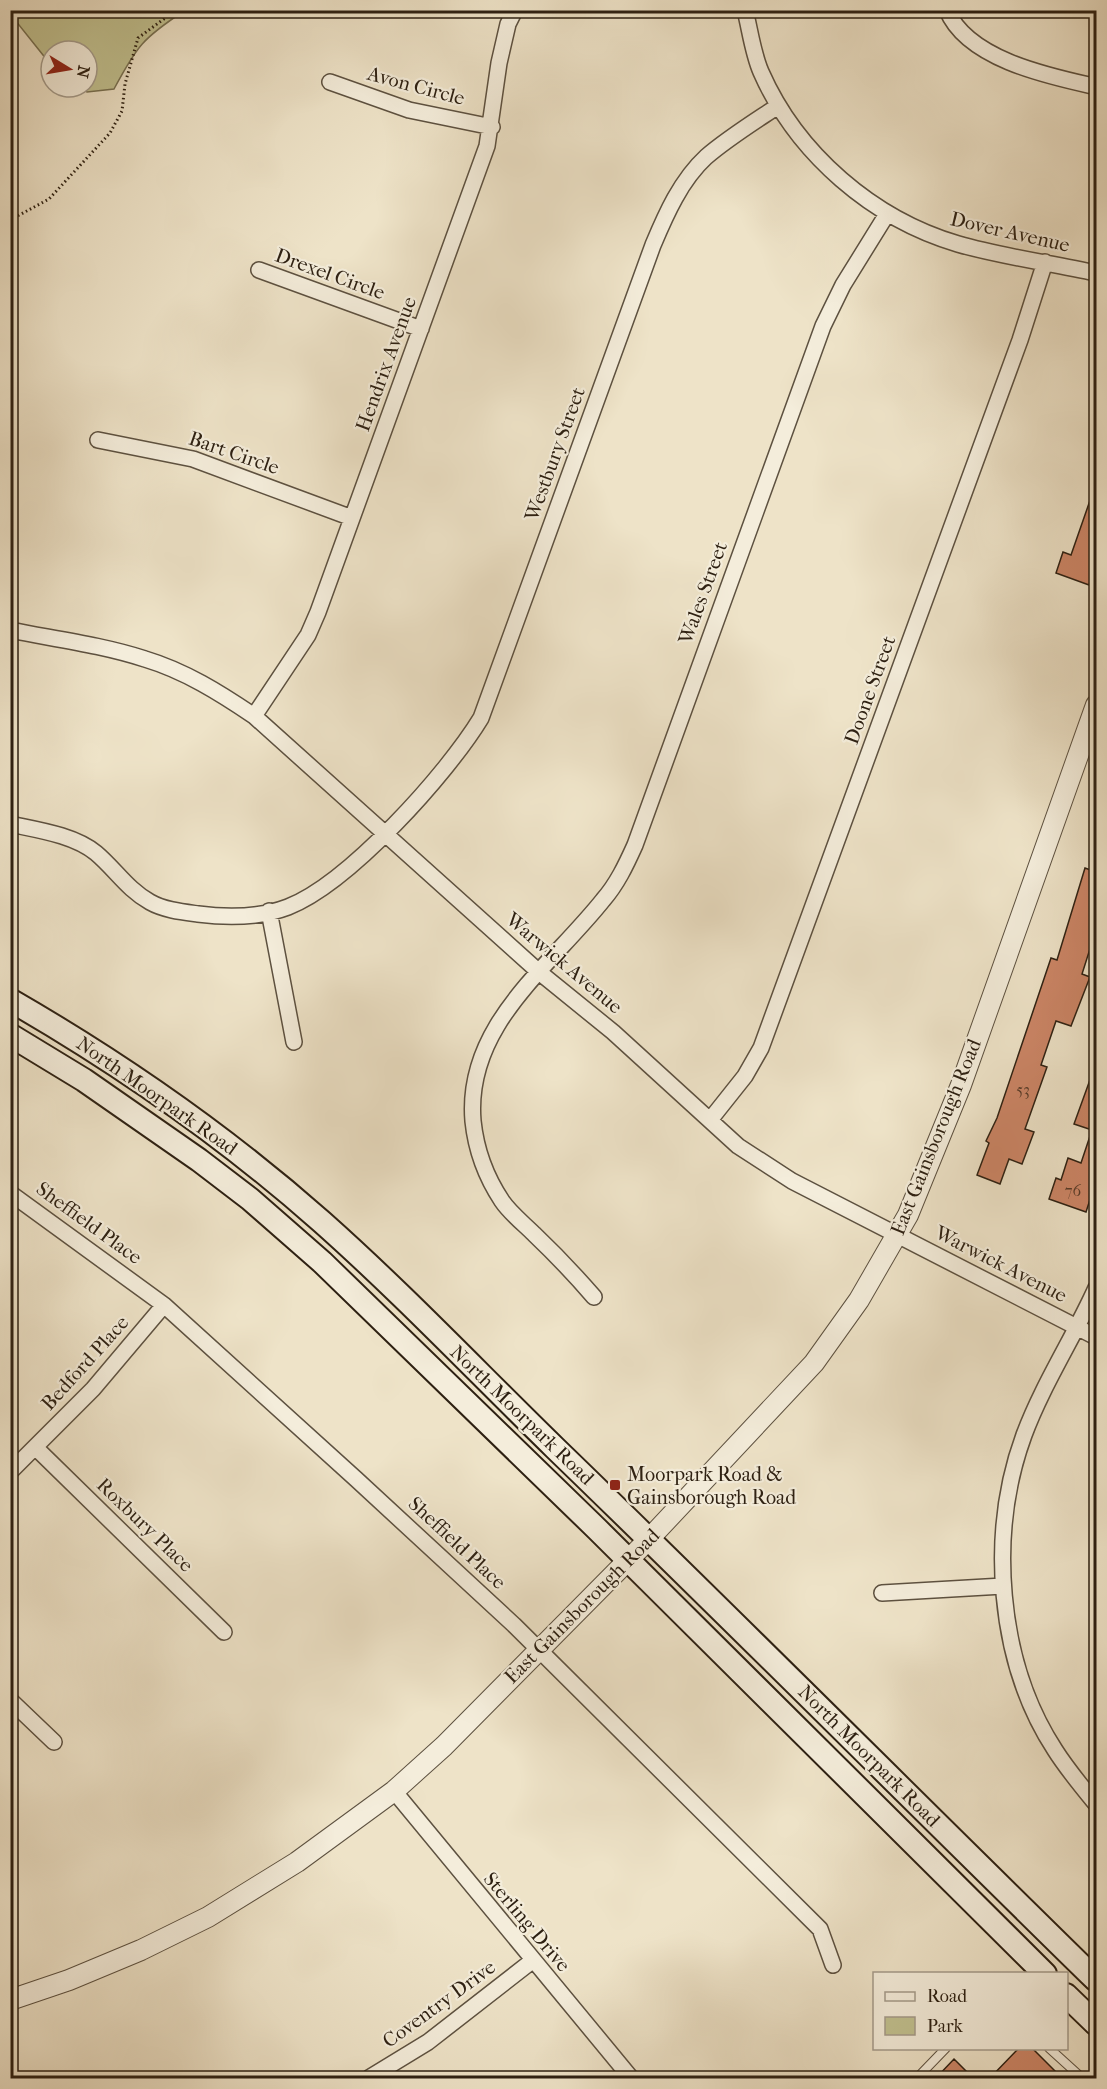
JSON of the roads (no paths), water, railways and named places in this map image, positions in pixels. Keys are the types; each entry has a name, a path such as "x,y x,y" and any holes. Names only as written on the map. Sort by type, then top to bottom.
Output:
{"main road":[{"name":"North Moorpark Road","path":"10,1000 66,1032 178,1107 240,1153 324,1224 649,1539 1096,1980"},
{"name":"North Moorpark Road","path":"10,1035 135,1114 250,1199 322,1262 1043,1972"},
{"path":"1068,1997 1096,2024"}],"street":[{"name":"Hendrix Avenue","path":"254,716 308,635 352,518 492,127 499,63 508,24 515,10"},
{"name":"Dover Avenue","path":"745,10 760,70 778,106 811,150 846,184 886,213 959,244 1096,273"},
{"path":"947,10 974,44 1003,60 1041,74 1093,86"},
{"name":"Avon Circle","path":"330,82 409,110 492,127"},
{"name":"Westbury Street","path":"10,824 50,833 91,849 125,883 151,903 189,913 233,918 286,908 325,887 387,833 469,738 481,718 667,212 687,179 705,158 778,106"},
{"name":"Wales Street","path":"594,1297 504,1203 483,1168 475,1135 472,1108 478,1062 489,1035 509,1006 604,900 635,845 814,348 843,285 886,213"},
{"name":"Doone Street","path":"710,1119 745,1076 761,1048 1020,340 1045,262"},
{"name":"Drexel Circle","path":"259,270 421,329"},
{"name":"Bart Circle","path":"98,440 193,459 352,518"},
{"name":"Warwick Avenue","path":"10,630 144,658 182,673 254,716 387,833 539,972 613,1032 738,1146 792,1181 1096,1337"},
{"name":"East Gainsborough Road","path":"10,2000 69,1980 141,1950 208,1917 297,1862 394,1791 444,1746 649,1539 814,1363 859,1300 898,1235 961,1085 1096,705"},
{"path":"269,911 294,1042"},
{"name":"Sheffield Place","path":"10,1193 164,1305 365,1487 538,1650 820,1929 833,1965"},
{"path":"1096,1288 1079,1327 1044,1389 1024,1434 1014,1464 1001,1550 1002,1586 1007,1622 1034,1712 1054,1750 1096,1804"},
{"name":"Bedford Place","path":"10,1472 93,1389 164,1305"},
{"name":"Roxbury Place","path":"36,1448 224,1632"},
{"path":"882,1593 1002,1586"},
{"path":"10,1700 54,1742"},
{"name":"Sterling Drive","path":"394,1791 631,2079"},
{"name":"Coventry Drive","path":"369,2079 428,2042 532,1961"}],"lane":[{"path":"917,2079 945,2050"},
{"path":"1050,2050 1082,2079"}],"place":[{"name":"Moorpark Road & Gainsborough Road","path":"615,1485"}]}
